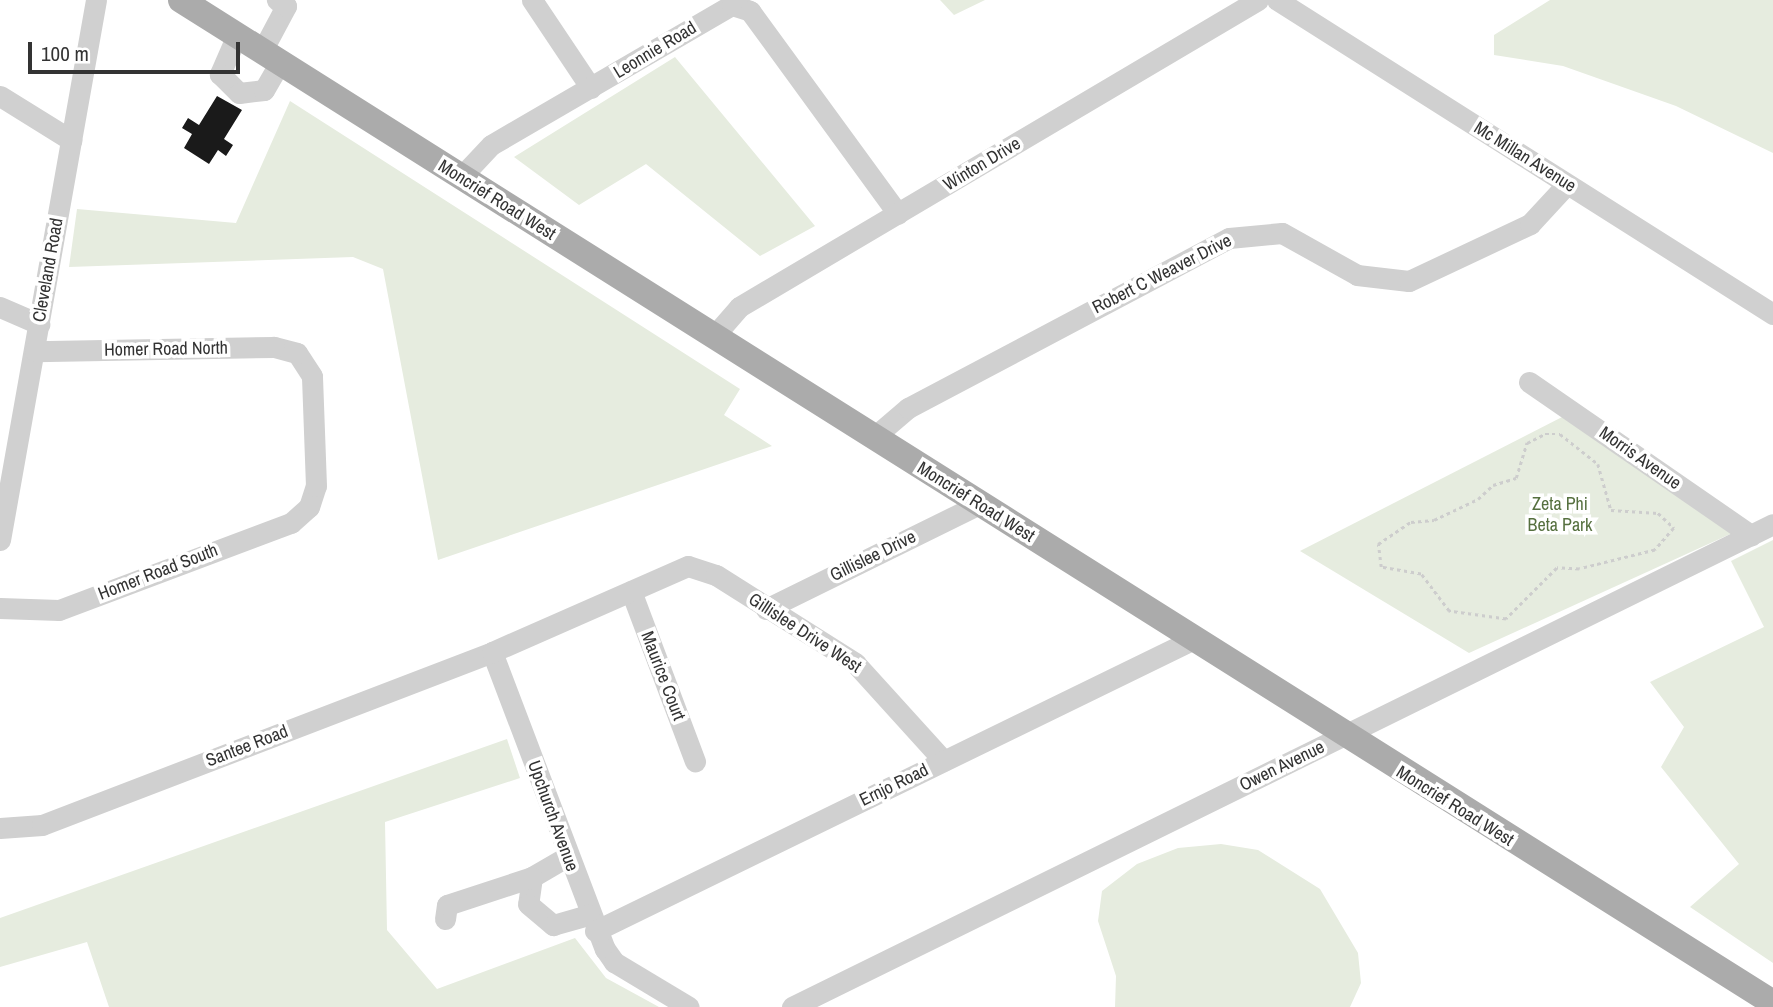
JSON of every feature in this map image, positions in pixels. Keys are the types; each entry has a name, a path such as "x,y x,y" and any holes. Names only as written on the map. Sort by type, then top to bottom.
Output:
{"main road":[{"name":"Moncrief Road West","path":"181,0 1343,736 1773,1003"}],"street":[{"name":"Cleveland Road","path":"0,540 96,0"},
{"path":"237,35 220,74 239,93 264,90 286,6 277,0"},
{"path":"532,0 591,88"},
{"name":"Winton Drive","path":"714,336 739,307 1258,0"},
{"name":"Mc Millan Avenue","path":"1278,0 1773,314"},
{"name":"Leonnie Road","path":"461,177 491,145 726,7 745,8 898,214"},
{"path":"0,96 71,140"},
{"name":"Robert C Weaver Drive","path":"874,438 908,408 1229,238 1282,233 1357,275 1409,281 1530,224 1567,184"},
{"path":"0,307 39,324"},
{"name":"Homer Road North","path":"34,351 274,347 297,353 312,376 316,486 309,507"},
{"name":"Morris Avenue","path":"1529,382 1751,535"},
{"name":"Gillislee Drive","path":"766,609 979,504"},
{"name":"Homer Road South","path":"0,608 59,610 290,523 309,507"},
{"name":"Owen Avenue","path":"798,1006 1773,524"},
{"name":"Gillislee Drive West","path":"631,591 688,566 716,575 876,681 944,761"},
{"path":"492,652 631,591"},
{"name":"Maurice Court","path":"631,591 695,761"},
{"name":"Ernjo Road","path":"532,877 528,904 542,922 553,926 592,923 944,761 1192,640"},
{"name":"Santee Road","path":"0,828 42,825 492,652"},
{"name":"Upchurch Avenue","path":"492,652 592,923 614,962 689,1007"},
{"path":"445,919 447,905 532,877 568,856"}],"path":[{"path":"1560,434 1598,464 1611,510 1658,513 1674,528 1656,550 1579,569 1557,568 1506,619 1450,611 1421,574 1381,567 1378,544 1410,522 1434,520 1478,499 1493,485 1516,478 1527,443 1560,434"}],"green space":[{"path":"940,0 985,0 954,15"},
{"path":"1550,0 1773,0 1773,153 1676,106 1563,66 1494,55 1494,35"},
{"path":"675,57 815,226 760,256 646,164 579,205 514,157"},
{"path":"290,101 740,389 724,415 772,446 438,560 383,269 353,257 69,267 77,209 236,223"},
{"name":"Zeta Phi Beta Park","path":"1568,414 1737,531 1469,653 1300,551"},
{"path":"1773,540 1773,963 1690,907 1739,864 1661,767 1684,727 1650,682 1764,627 1731,561"},
{"path":"507,739 520,778 385,822 387,930 437,989 575,938 606,978 659,1007 109,1007 87,942 0,967 0,918"},
{"path":"1221,844 1258,850 1320,889 1358,953 1361,983 1350,1007 1115,1007 1116,976 1098,921 1102,891 1137,864 1178,848"}],"building":[{"path":"217,96 242,110 224,139 233,145 226,156 218,150 209,164 184,148 192,134 182,128 188,118 199,125"}]}
